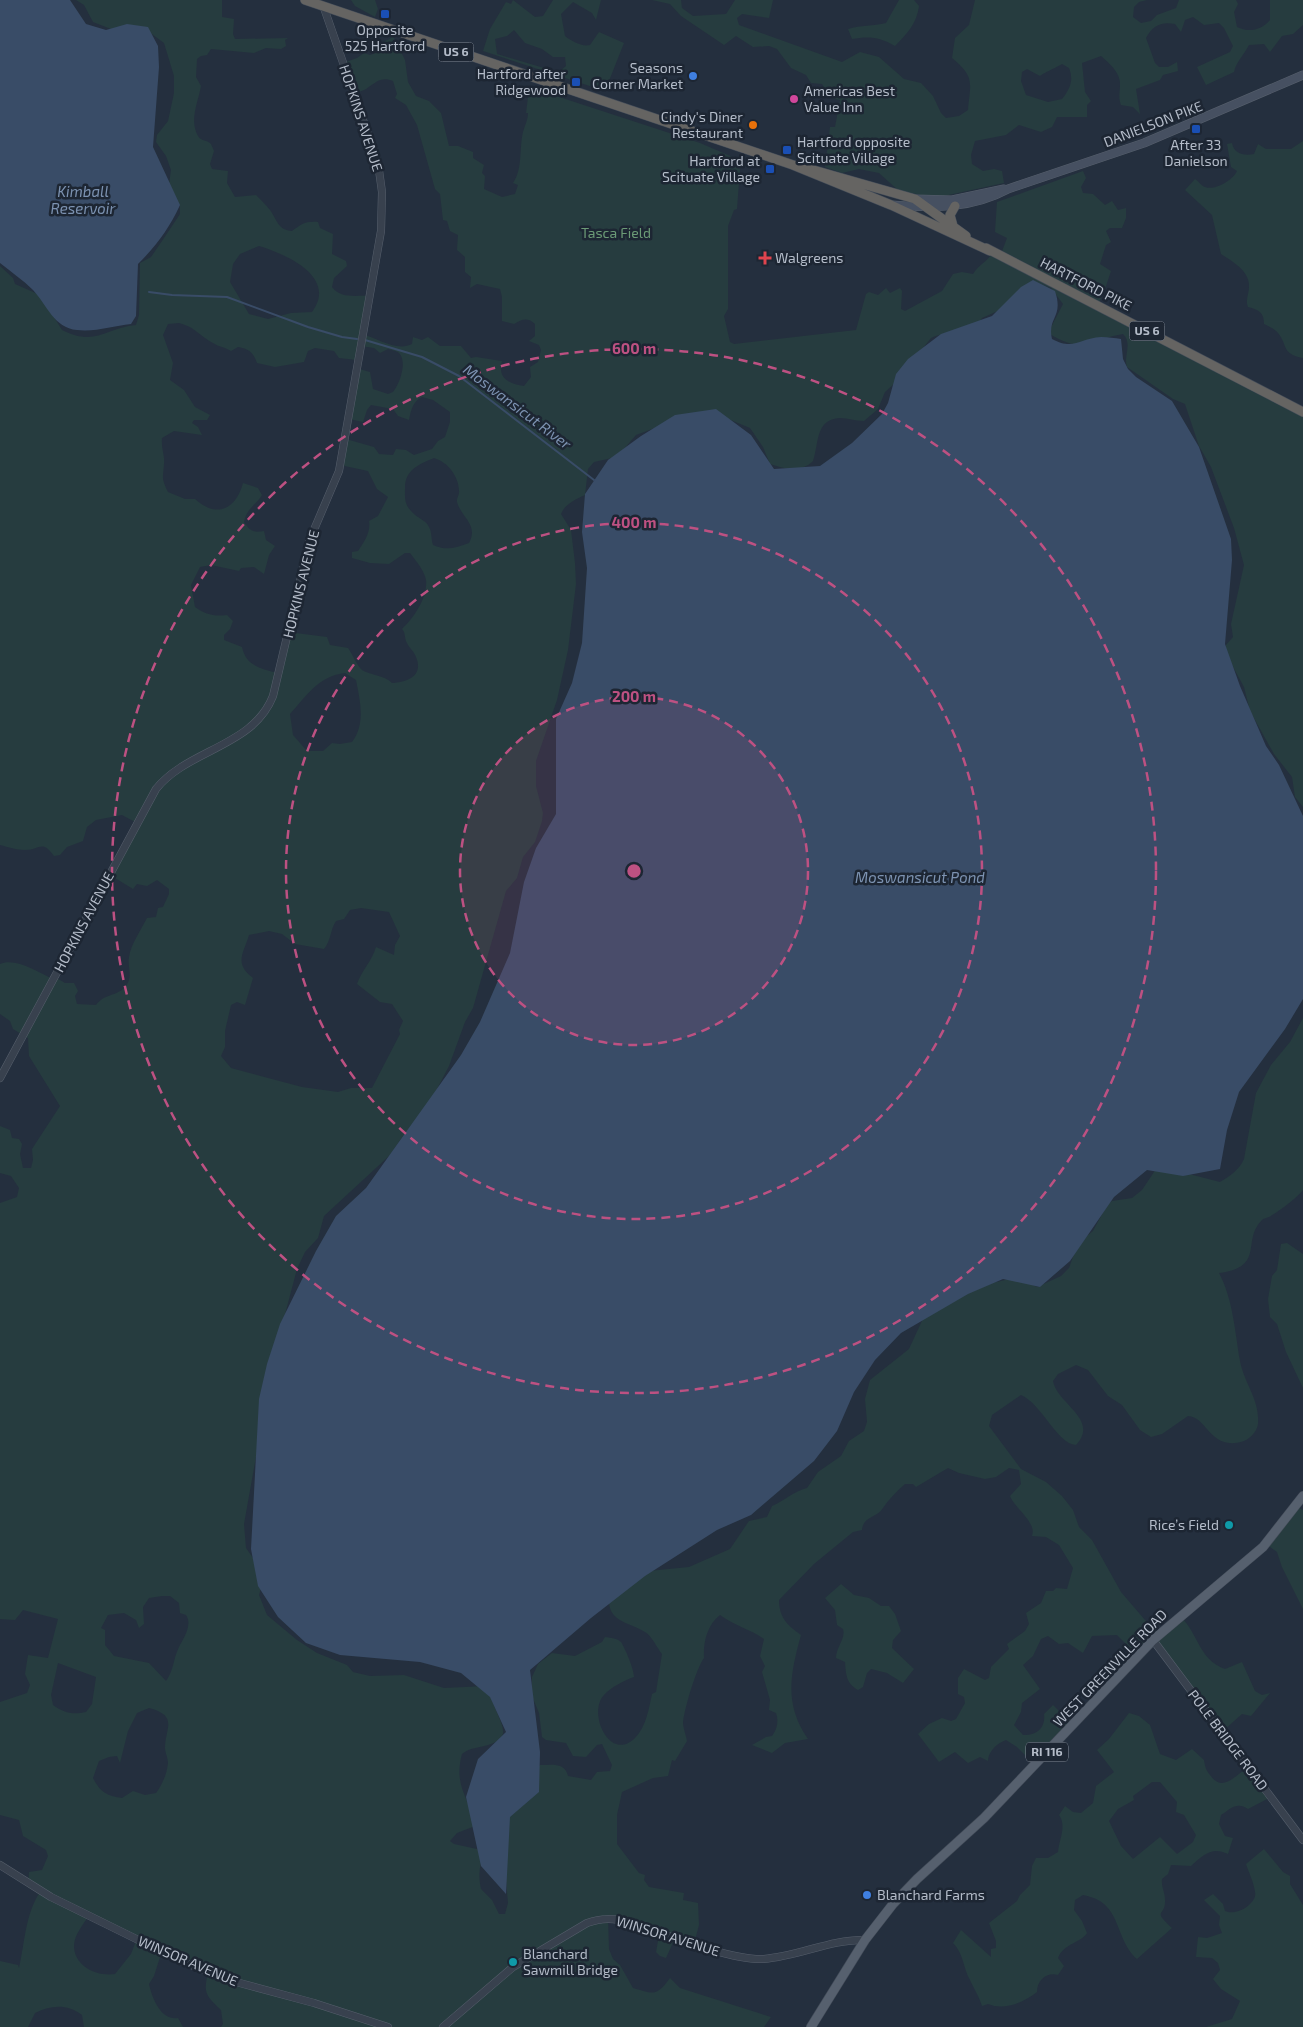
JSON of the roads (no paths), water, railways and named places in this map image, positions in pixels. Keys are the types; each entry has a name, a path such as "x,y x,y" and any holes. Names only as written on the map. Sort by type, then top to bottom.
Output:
{"highway":[{"name":"US 6","path":"305,0 324,8"},
{"name":"HARTFORD PIKE","path":"324,8 793,165 891,205 990,250 1303,412"},
{"name":"HARTFORD PIKE","path":"793,165 830,173 915,199 990,250"},
{"path":"953,226 950,214 955,206"}],"main road":[{"name":"DANIELSON PIKE","path":"915,199 952,200 1008,189 1144,143 1303,75"},
{"name":"DANIELSON PIKE","path":"891,205 926,208 955,206 992,198 1008,189"},
{"name":"WEST GREENVILLE ROAD","path":"811,2027 865,1940 905,1892 984,1818 1153,1640 1263,1546 1303,1496"}],"street":[{"name":"HOPKINS AVENUE","path":"0,1078 156,789 172,774 246,732 262,717 273,696 310,539 339,471 381,231 382,192 378,163 324,8"},
{"name":"POLE BRIDGE ROAD","path":"1153,1640 1303,1840"},
{"name":"WINSOR AVENUE","path":"0,1865 51,1897 183,1962 236,1982 314,2003 388,2027"},
{"name":"WINSOR AVENUE","path":"443,2027 513,1967 587,1923 600,1918 614,1918 713,1949 753,1959 809,1951 852,1940 865,1940"}],"water":[{"name":"Kimball Reservoir","path":"0,0 70,0 86,24 106,30 127,24 148,27 158,46 159,67 153,147 180,205 162,237 138,264 136,316 131,324 91,330 77,330 62,325 29,286 0,263"},
{"name":"Moswansicut Pond","path":"1033,280 1055,291 1058,307 1052,326 1052,339 1072,344 1101,337 1121,339 1123,359 1128,369 1136,377 1172,401 1199,447 1231,539 1232,560 1225,644 1240,686 1266,746 1279,765 1303,816 1303,999 1285,1029 1239,1092 1227,1130 1220,1169 1183,1176 1147,1170 1114,1197 1070,1261 1040,1287 1003,1279 968,1294 901,1333 875,1360 854,1392 837,1431 814,1461 751,1515 717,1530 645,1576 591,1618 530,1670 540,1752 539,1792 510,1817 506,1894 481,1866 466,1797 478,1759 506,1732 490,1697 461,1673 420,1662 340,1655 306,1643 278,1617 258,1586 251,1549 259,1399 267,1364 280,1324 316,1251 336,1216 366,1188 461,1055 480,1022 510,953 524,882 536,848 556,814 556,719 572,683 582,643 587,568 582,532 585,494 608,460 641,436 675,415 716,409 751,435 774,469 820,466 852,443 882,414 888,403 896,374 908,359 941,334 992,316 1021,287"}],"waterway":[{"name":"Moswansicut River","path":"149,292 172,295 227,297 308,327 342,337 357,339"},
{"name":"Moswansicut River","path":"365,340 422,357 459,376 594,480"}],"place":[{"name":"Opposite 525 Hartford","path":"385,14"},
{"name":"Seasons Corner Market","path":"693,76"},
{"name":"Hartford after Ridgewood","path":"576,82"},
{"name":"Americas Best Value Inn","path":"794,99"},
{"name":"Cindy's Diner Restaurant","path":"753,125"},
{"name":"After 33 Danielson","path":"1196,129"},
{"name":"Hartford opposite Scituate Village","path":"787,150"},
{"name":"Hartford at Scituate Village","path":"770,169"},
{"name":"Walgreens","path":"765,258"},
{"name":"Rice’s Field","path":"1229,1525"},
{"name":"Blanchard Farms","path":"867,1895"},
{"name":"Blanchard Sawmill Bridge","path":"513,1962"}],"park label":[{"name":"Tasca Field","path":"616,233"}]}
